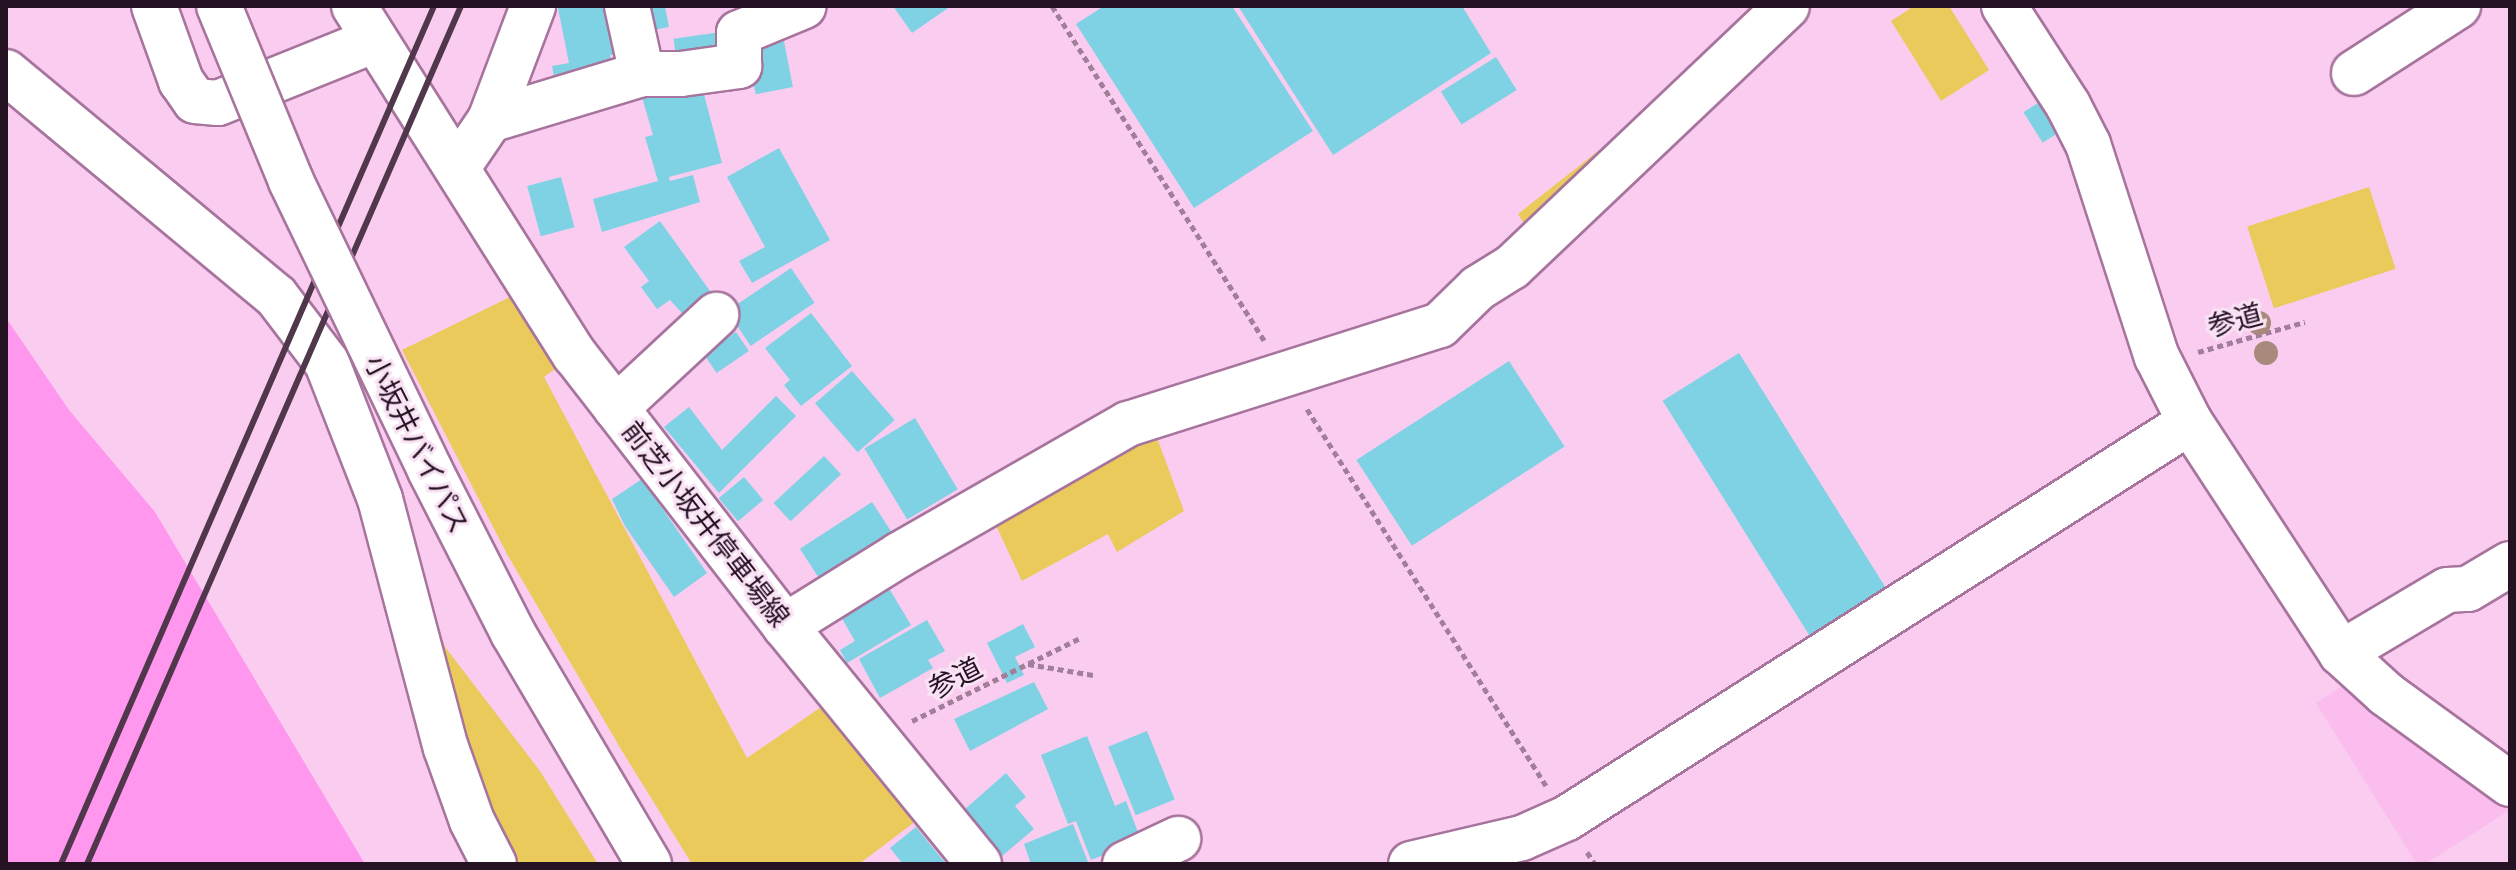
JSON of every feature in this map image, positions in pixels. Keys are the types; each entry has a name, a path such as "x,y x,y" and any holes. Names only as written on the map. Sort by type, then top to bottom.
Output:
{"main road":[{"path":"154,6 181,81 195,101 218,103 371,17"},
{"name":"小坂井バイパス","path":"219,6 291,181 437,484 513,633 649,864"},
{"path":"458,167 490,120 533,6"},
{"path":"627,6 642,74"},
{"path":"490,120 642,74 681,74 739,66 739,33 804,6"},
{"path":"785,626 899,555 1128,424 1440,325 1478,288 1512,267 1787,6"},
{"path":"2004,6 2068,105 2088,144 2157,357 2190,422 2341,653 2386,694 2510,784"},
{"path":"2354,73 2458,6"},
{"name":"前芝小坂井停車場線","path":"371,17 527,283 616,408 785,626 979,864"},
{"path":"6,72 276,296 327,363 380,499 446,748 472,821 494,864"},
{"path":"616,408 716,315"},
{"path":"1411,864 1522,838 1567,818 2190,422"},
{"path":"2341,653 2447,590 2468,589 2510,564"},
{"path":"1125,864 1178,839"}],"path":[{"path":"1052,6 1595,864"},
{"name":"参道","path":"2190,354 2305,322"},
{"name":"参道","path":"900,728 1080,638"},
{"path":"1028,664 1093,675"}],"shaded area":[{"path":"1752,6 1765,6 1528,230 1518,214 1607,144"},
{"path":"1914,6 1949,6 1989,70 1941,101 1891,21"},
{"path":"2369,187 2396,269 2274,308 2247,227"},
{"path":"512,296 558,367 544,377 747,758 824,705 916,821 859,864 692,864 622,751 507,554 402,350"},
{"path":"6,318 69,410 155,512 365,864 6,864"},
{"path":"1156,435 1184,511 1117,552 1108,534 1022,581 993,519 1124,443"},
{"path":"403,518 445,647 540,771 598,864 507,864 488,824"},
{"path":"2346,684 2510,801 2510,810 2425,864 2417,864 2316,703"}],"building":[{"path":"611,6 620,54 610,55 613,70 556,87 552,66 569,63 558,8"},
{"path":"632,6 665,6 669,27 638,33"},
{"path":"893,6 951,6 912,33"},
{"path":"1104,6 1232,6 1313,131 1194,208 1076,24"},
{"path":"1238,6 1462,6 1491,53 1333,155"},
{"path":"728,31 732,58 677,65 674,39"},
{"path":"783,36 793,87 756,94 746,43"},
{"path":"1496,57 1517,90 1462,125 1441,91"},
{"path":"700,79 722,163 669,177 670,181 693,175 700,202 602,232 593,199 658,181 645,137 653,135 641,94"},
{"path":"2043,100 2062,131 2043,143 2023,112"},
{"path":"779,148 830,240 752,283 739,261 765,247 727,177"},
{"path":"561,177 574,227 541,236 527,186"},
{"path":"660,221 715,298 692,324 670,300 657,309 641,287 649,281 624,247"},
{"path":"791,268 814,303 751,346 727,311"},
{"path":"811,313 852,366 801,406 784,385 790,380 765,348"},
{"path":"736,332 749,351 717,373 704,354"},
{"path":"1739,353 1887,590 1811,637 1663,401"},
{"path":"1509,361 1565,447 1412,546 1356,460"},
{"path":"852,371 895,420 858,452 815,403"},
{"path":"776,396 796,416 719,493 664,427 689,407 722,450"},
{"path":"915,418 958,489 907,520 864,448"},
{"path":"824,456 841,474 791,521 774,503"},
{"path":"744,477 763,500 738,521 719,498"},
{"path":"642,479 707,573 674,597 625,526 612,499"},
{"path":"872,502 892,533 820,580 800,549"},
{"path":"881,575 911,625 847,663 840,650 855,641 833,603"},
{"path":"927,620 945,651 928,660 933,668 880,698 859,659"},
{"path":"1023,624 1035,647 1015,657 1024,675 1007,683 987,643"},
{"path":"1034,682 1048,709 970,751 954,719"},
{"path":"1147,731 1175,800 1136,815 1108,747"},
{"path":"1087,736 1115,806 1126,801 1141,840 1091,860 1076,821 1068,824 1041,755"},
{"path":"1006,773 1026,797 1015,806 1034,829 1002,856 964,810"},
{"path":"1073,824 1088,862 1031,864 1024,844"},
{"path":"916,827 946,864 903,864 890,848"}],"railway":[{"path":"61,864 434,6"},
{"path":"87,864 461,6"}]}
